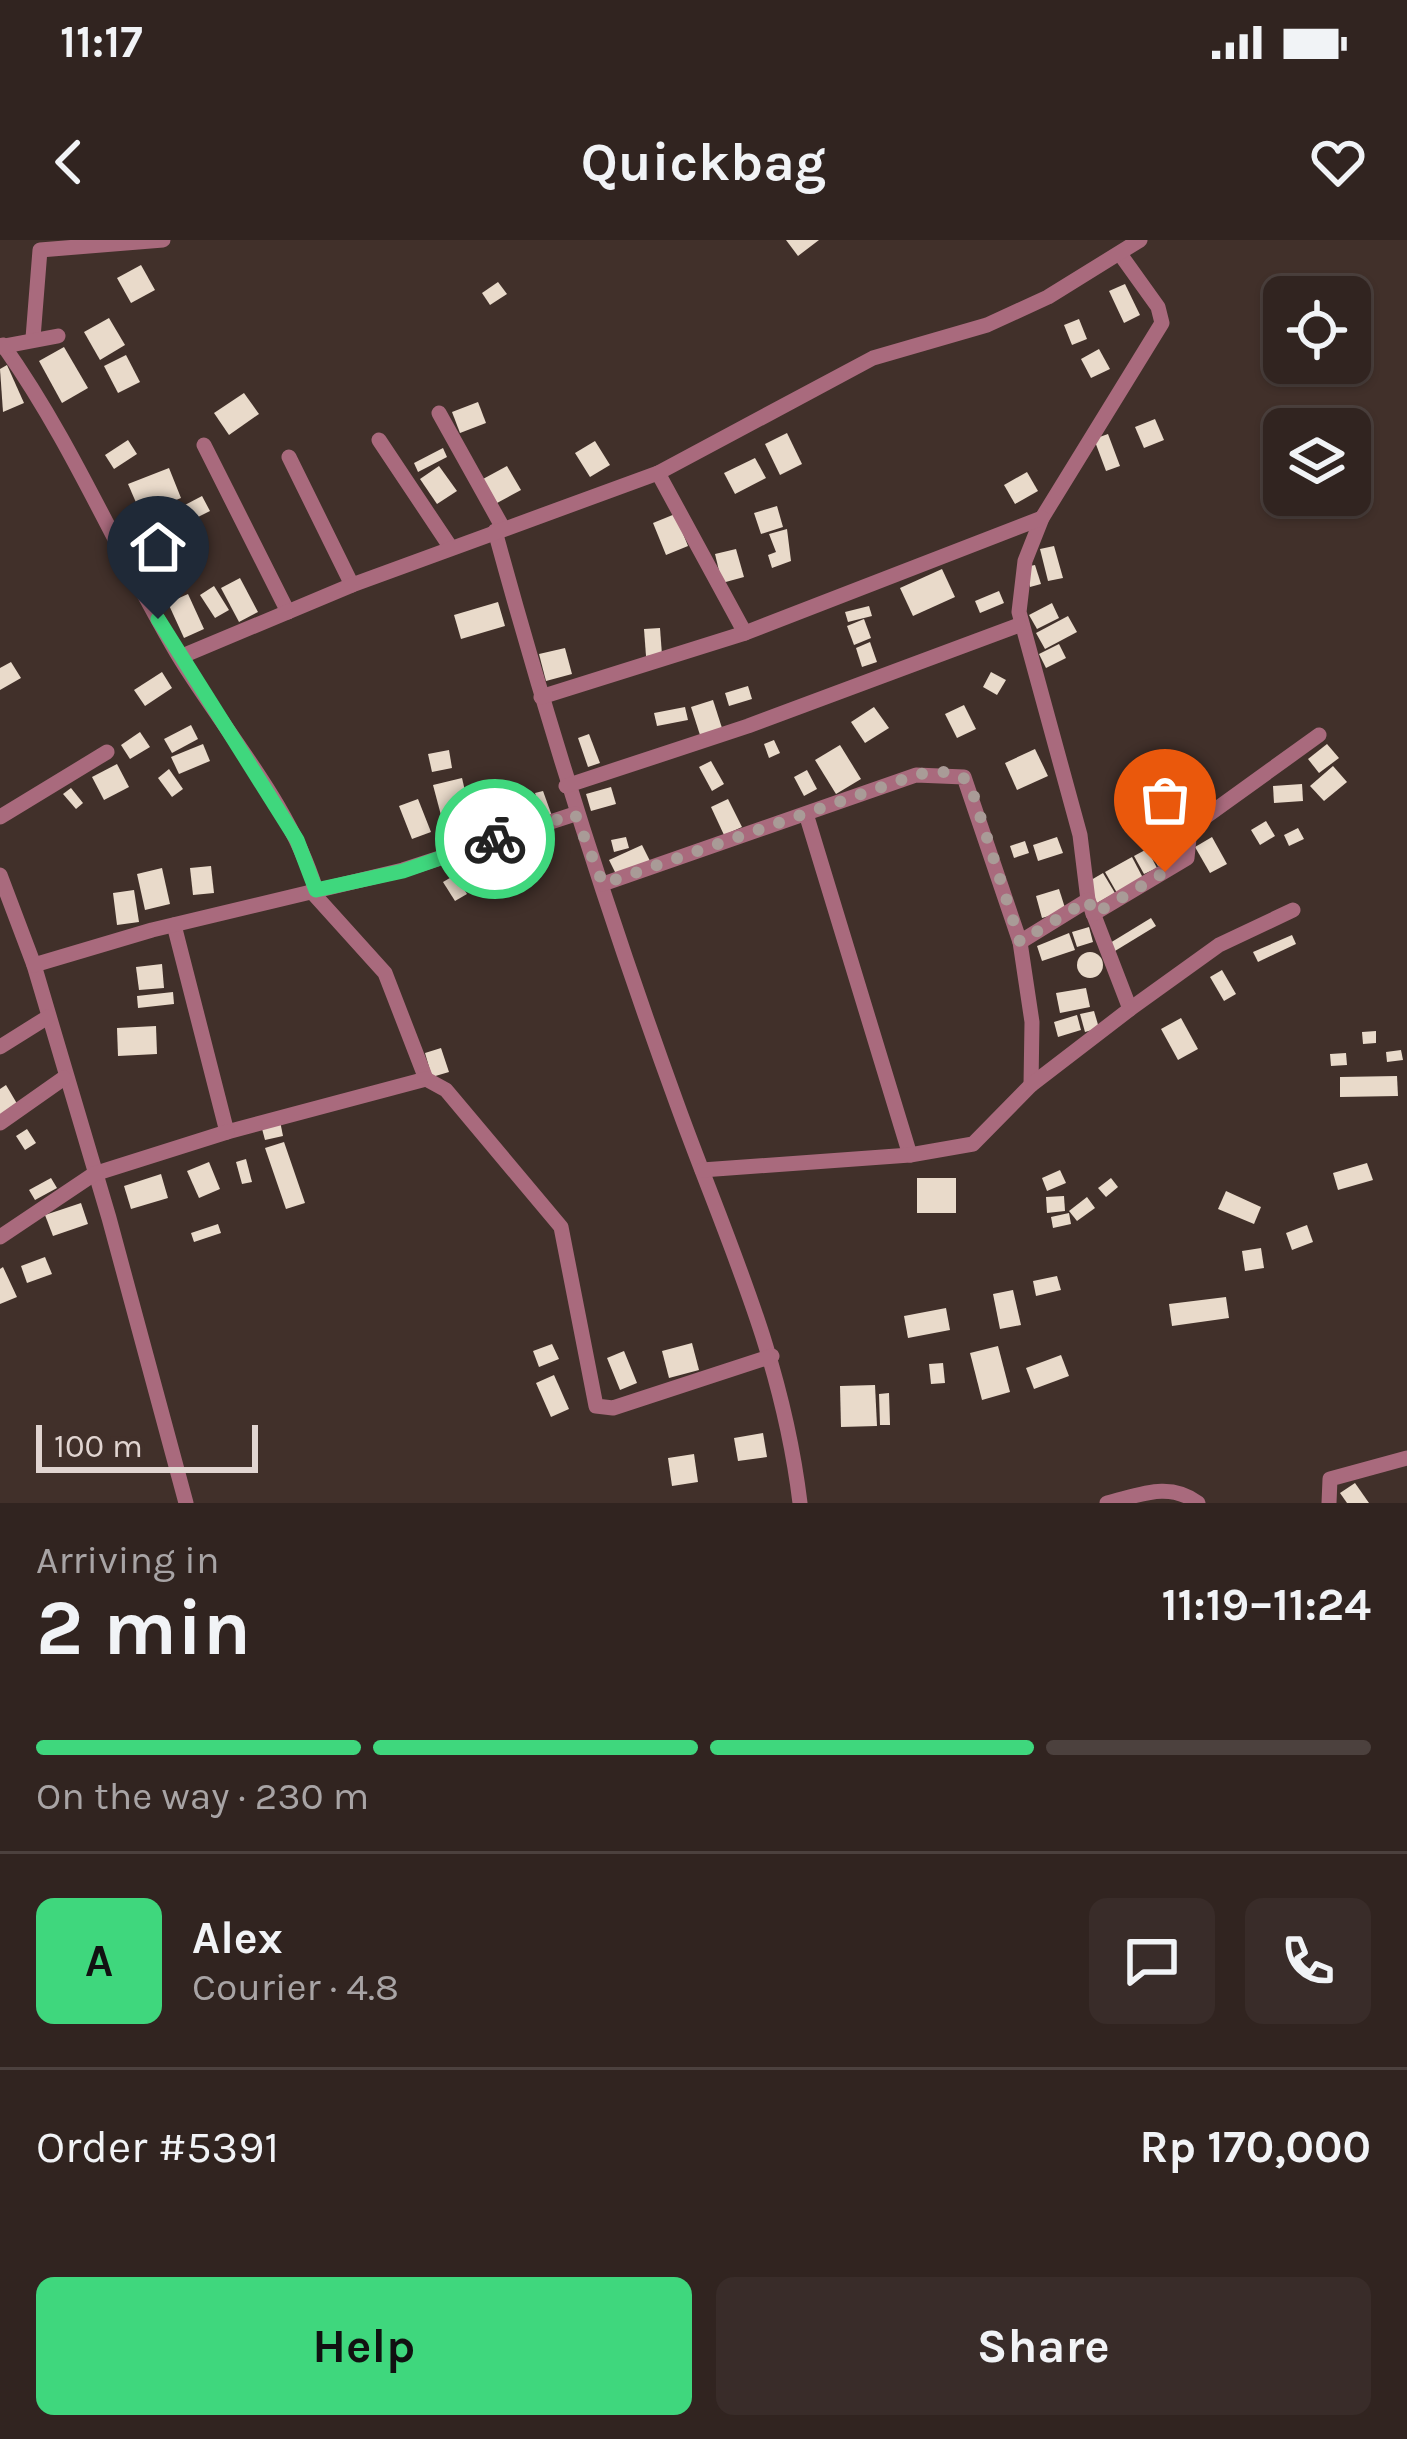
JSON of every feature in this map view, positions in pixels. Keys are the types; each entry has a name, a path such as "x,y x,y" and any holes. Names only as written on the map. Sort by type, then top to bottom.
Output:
{"street":[{"path":"33,338 40,250 163,240"},
{"path":"180,657 352,586 658,473 873,358 987,326 1139,240"},
{"path":"1120,254 1158,308 1162,323 1042,518 1025,561 1019,626 1066,779 1091,907 1130,1009"},
{"path":"58,336 2,346 55,419 113,542 297,840 314,891 385,973 426,1079 446,1090 561,1227 596,1406 613,1408 772,1356"},
{"path":"439,413 499,530 575,814 703,1169 734,1240 772,1356 793,1444 800,1503"},
{"path":"379,440 451,548"},
{"path":"204,446 288,612"},
{"path":"289,457 352,586"},
{"path":"658,473 746,633"},
{"path":"541,697 746,633 1042,518"},
{"path":"566,786 770,718 1019,626"},
{"path":"1020,942 1187,858 1190,828 1319,735"},
{"path":"0,817 107,752"},
{"path":"603,884 807,817 916,775 964,777 1020,942 1032,1022 1031,1085"},
{"path":"34,965 174,925 403,871 575,814"},
{"path":"807,817 910,1155"},
{"path":"0,875 34,965 186,1503"},
{"path":"703,1169 910,1155 973,1144 1031,1085 1130,1009 1219,945 1293,910"},
{"path":"174,925 227,1132"},
{"path":"0,1047 48,1017"},
{"path":"0,1123 64,1078"},
{"path":"0,1237 94,1174 227,1132 426,1079"},
{"path":"1329,1503 1328,1480 1407,1458"},
{"path":"1107,1503 1161,1489 1181,1491 1198,1503"}],"building":[{"path":"786,240 819,240 798,256"},
{"path":"141,265 155,290 131,303 117,278"},
{"path":"498,282 507,294 490,305 482,293"},
{"path":"1125,284 1140,315 1124,323 1109,291"},
{"path":"109,318 125,345 100,360 84,332"},
{"path":"1079,319 1087,339 1072,345 1064,325"},
{"path":"64,347 88,388 62,403 39,361"},
{"path":"1099,349 1110,369 1091,378 1081,359"},
{"path":"126,355 140,382 118,393 104,366"},
{"path":"7,365 24,403 3,412 0,369"},
{"path":"244,393 259,414 229,435 214,413"},
{"path":"478,402 486,423 460,433 452,412"},
{"path":"1155,419 1164,440 1144,448 1135,427"},
{"path":"787,433 802,464 780,475 765,444"},
{"path":"1108,434 1120,466 1106,471 1094,439"},
{"path":"128,440 137,454 114,469 105,455"},
{"path":"595,441 610,465 590,477 575,453"},
{"path":"443,448 447,457 418,472 414,463"},
{"path":"755,458 766,478 735,494 724,473"},
{"path":"439,466 457,491 437,504 420,479"},
{"path":"507,466 521,490 497,503 483,479"},
{"path":"169,468 181,498 141,514 128,484"},
{"path":"1027,472 1038,491 1015,504 1004,485"},
{"path":"202,496 210,511 190,521 183,506"},
{"path":"777,506 783,527 761,534 754,513"},
{"path":"675,514 688,546 666,555 653,523"},
{"path":"787,529 791,561 772,568 768,555 776,552 769,534"},
{"path":"181,531 188,553 160,561 153,539"},
{"path":"1054,546 1063,578 1048,581 1040,549"},
{"path":"736,549 744,577 722,583 715,554"},
{"path":"175,561 183,575 153,592 145,577"},
{"path":"1035,565 1041,584 1030,587 1025,567"},
{"path":"942,569 955,597 913,616 900,588"},
{"path":"240,578 258,612 239,622 221,588"},
{"path":"214,586 229,610 215,618 200,595"},
{"path":"999,591 1004,603 980,613 975,601"},
{"path":"188,594 204,629 184,638 168,603"},
{"path":"498,602 505,626 461,639 454,615"},
{"path":"1052,603 1059,618 1037,629 1029,615"},
{"path":"869,606 872,616 848,622 845,612"},
{"path":"1068,616 1077,632 1045,649 1036,633"},
{"path":"864,619 871,638 854,645 847,626"},
{"path":"660,628 662,655 646,656 644,629"},
{"path":"870,642 877,662 862,667 856,648"},
{"path":"1059,644 1066,658 1046,668 1039,654"},
{"path":"565,648 572,674 546,681 539,654"},
{"path":"11,662 21,678 0,690 0,668"},
{"path":"162,672 172,688 145,706 134,690"},
{"path":"991,672 1006,680 997,695 983,687"},
{"path":"748,686 752,699 729,706 725,693"},
{"path":"713,700 722,728 700,735 691,707"},
{"path":"964,705 976,729 957,738 945,714"},
{"path":"685,707 688,720 657,726 654,713"},
{"path":"874,707 889,728 865,743 851,722"},
{"path":"191,725 198,739 172,753 164,739"},
{"path":"140,732 150,747 130,759 121,745"},
{"path":"589,734 600,763 588,767 578,738"},
{"path":"774,740 780,753 769,758 764,744"},
{"path":"203,744 210,761 179,774 171,757"},
{"path":"1327,744 1339,758 1319,773 1308,759"},
{"path":"840,745 861,779 836,794 815,760"},
{"path":"1035,749 1048,776 1017,790 1005,763"},
{"path":"449,750 452,768 432,772 428,754"},
{"path":"711,761 724,784 712,791 699,767"},
{"path":"117,764 129,787 104,800 92,777"},
{"path":"1333,766 1347,782 1324,801 1310,786"},
{"path":"169,769 183,789 172,797 158,778"},
{"path":"807,770 817,789 804,796 794,777"},
{"path":"462,778 470,812 442,819 433,785"},
{"path":"1302,784 1303,801 1274,803 1273,786"},
{"path":"611,787 616,804 591,811 586,794"},
{"path":"71,788 83,803 76,809 63,794"},
{"path":"543,791 552,816 544,819 535,793"},
{"path":"418,799 431,832 412,839 399,806"},
{"path":"728,799 742,827 724,835 711,807"},
{"path":"1165,816 1174,834 1150,845 1141,827"},
{"path":"1266,821 1275,836 1260,845 1251,830"},
{"path":"1298,828 1304,839 1289,846 1284,835"},
{"path":"626,837 629,848 614,852 611,840"},
{"path":"1057,837 1063,853 1038,861 1033,845"},
{"path":"1212,837 1227,864 1210,873 1195,847"},
{"path":"1170,839 1179,855 1158,866 1149,850"},
{"path":"1025,841 1029,853 1014,858 1010,846"},
{"path":"642,845 650,861 617,876 609,860"},
{"path":"1147,849 1157,868 1144,874 1134,856"},
{"path":"1132,857 1143,878 1117,893 1105,872"},
{"path":"498,859 505,876 476,888 469,872"},
{"path":"514,860 518,876 509,878 505,862"},
{"path":"211,866 214,893 193,895 190,868"},
{"path":"162,868 170,904 145,910 137,874"},
{"path":"1103,873 1115,893 1097,903 1086,883"},
{"path":"455,875 467,894 455,901 443,882"},
{"path":"1059,889 1066,911 1042,918 1036,896"},
{"path":"134,890 139,922 117,925 113,893"},
{"path":"1151,918 1156,926 1115,951 1110,943"},
{"path":"1089,927 1093,942 1077,947 1072,932"},
{"path":"1069,933 1075,950 1042,961 1037,946"},
{"path":"1292,935 1296,944 1258,962 1253,952"},
{"path":"1090,952 1103,965 1090,978 1077,965"},
{"path":"162,964 164,988 139,990 136,967"},
{"path":"1222,970 1236,994 1224,1001 1210,977"},
{"path":"1086,988 1090,1007 1060,1013 1056,993"},
{"path":"173,992 174,1004 138,1008 137,996"},
{"path":"1094,1011 1099,1028 1085,1032 1080,1014"},
{"path":"1077,1015 1081,1030 1058,1037 1054,1022"},
{"path":"1181,1018 1198,1049 1178,1060 1161,1029"},
{"path":"156,1026 157,1054 118,1056 117,1028"},
{"path":"1376,1031 1376,1043 1363,1044 1362,1032"},
{"path":"441,1048 449,1072 432,1077 425,1053"},
{"path":"1401,1050 1403,1060 1387,1062 1386,1052"},
{"path":"1346,1053 1347,1065 1331,1066 1330,1054"},
{"path":"1397,1076 1398,1096 1340,1097 1340,1077"},
{"path":"6,1085 19,1107 0,1115 0,1089"},
{"path":"280,1121 283,1136 265,1140 261,1125"},
{"path":"27,1129 36,1143 25,1150 16,1136"},
{"path":"284,1142 305,1203 286,1209 265,1148"},
{"path":"246,1159 252,1182 242,1184 236,1162"},
{"path":"209,1162 220,1189 199,1198 187,1171"},
{"path":"1367,1163 1373,1180 1338,1190 1333,1173"},
{"path":"1060,1170 1066,1183 1047,1191 1042,1178"},
{"path":"161,1174 168,1198 131,1209 124,1186"},
{"path":"51,1178 57,1188 35,1200 29,1190"},
{"path":"917,1178 956,1178 956,1213 917,1213"},
{"path":"1111,1178 1118,1187 1106,1197 1098,1188"},
{"path":"1226,1191 1261,1207 1254,1224 1218,1209"},
{"path":"1064,1196 1065,1211 1047,1213 1046,1197"},
{"path":"1087,1197 1095,1208 1077,1221 1069,1211"},
{"path":"81,1203 88,1224 53,1236 45,1215"},
{"path":"1069,1213 1071,1224 1053,1228 1051,1217"},
{"path":"218,1224 221,1233 194,1242 191,1233"},
{"path":"1307,1225 1313,1242 1292,1250 1286,1233"},
{"path":"1261,1248 1264,1268 1245,1271 1242,1251"},
{"path":"45,1257 52,1274 27,1283 21,1266"},
{"path":"3,1267 17,1297 0,1304 0,1269"},
{"path":"1057,1276 1061,1290 1036,1296 1033,1281"},
{"path":"1013,1290 1021,1325 1000,1329 993,1294"},
{"path":"1226,1297 1229,1318 1172,1326 1169,1304"},
{"path":"946,1308 950,1330 908,1338 904,1316"},
{"path":"692,1343 699,1370 669,1378 662,1351"},
{"path":"552,1344 559,1359 539,1367 533,1351"},
{"path":"998,1346 1010,1392 982,1400 970,1353"},
{"path":"624,1351 637,1383 620,1390 607,1358"},
{"path":"1061,1355 1069,1376 1034,1389 1026,1368"},
{"path":"943,1363 945,1383 931,1384 929,1364"},
{"path":"554,1375 569,1409 551,1417 536,1383"},
{"path":"875,1385 877,1426 841,1427 840,1386"},
{"path":"889,1393 890,1425 880,1425 879,1394"},
{"path":"763,1433 767,1457 738,1461 734,1438"},
{"path":"694,1454 698,1482 672,1486 668,1458"},
{"path":"1355,1483 1369,1503 1347,1503 1340,1493"}],"way so far":[{"path":"495,839 575,814 603,884 807,817 916,775 942,772 956,773 970,784 1020,942 1088,900 1094,914 1165,872"}],"route":[{"path":"158,619 297,840 316,890 403,871 495,839"}]}
